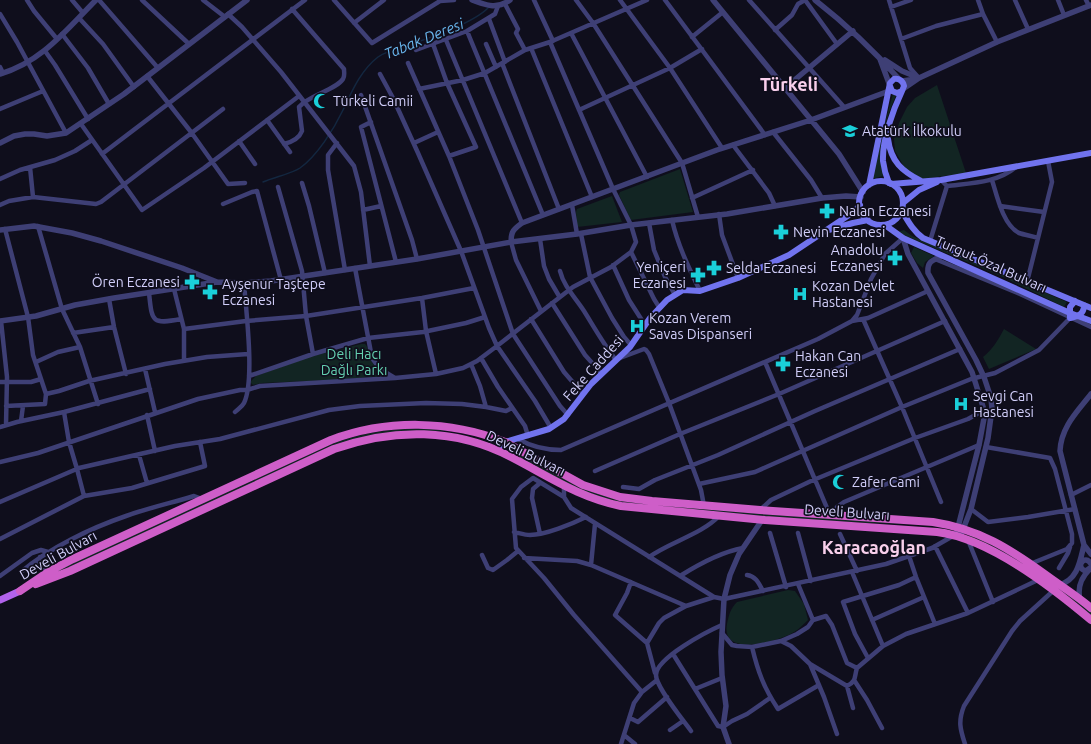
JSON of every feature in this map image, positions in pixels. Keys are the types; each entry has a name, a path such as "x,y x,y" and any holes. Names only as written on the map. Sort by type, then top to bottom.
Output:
{"highway":[{"name":"Develi Bulvarı","path":"20,590 48,572 73,559 331,440 379,427 408,425 447,427 484,434 505,442 589,488 613,495 704,506 933,522 961,528 996,542 1030,564 1091,608"},
{"name":"Develi Bulvarı","path":"20,590 70,571 329,451 347,445 392,436 444,435 466,439 499,451 587,497 621,506 762,520 937,532 961,538 999,554 1038,580 1091,620"}],"main road":[{"path":"894,79 901,80 904,86 891,118 883,160 884,169 890,184 900,192 903,203 902,211 895,220 885,225 873,223 868,220 861,211 860,205 862,194 869,185 889,88 894,79"},
{"path":"889,88 897,93 902,90"},
{"path":"887,134 894,160 902,170 921,181"},
{"path":"869,185 879,182 890,184 940,180 1091,153"},
{"path":"903,203 919,190 940,180"},
{"name":"Feke Caddesi","path":"505,442 551,428 559,423 568,415 583,394 631,345 659,307 675,295 683,290 700,291 738,278 789,255 855,211 860,205"},
{"name":"Turgut Özal Bulvarı","path":"902,211 918,234 930,241 1091,308"},
{"path":"825,231 868,220"},
{"name":"Turgut Özal Bulvarı","path":"885,225 903,238 1017,288 1070,315 1078,316 1091,321"},
{"path":"1070,315 1071,305 1075,301"},
{"path":"1078,316 1084,311 1084,305"},
{"path":"499,451 505,442"},
{"path":"0,600 20,590"}],"street":[{"path":"27,0 57,39"},
{"path":"72,0 81,16 134,87"},
{"path":"0,67 2,73 27,62 45,51 97,0 158,68"},
{"path":"142,0 189,44"},
{"path":"203,0 242,27 253,39 281,72 354,166 361,192 370,266"},
{"path":"0,143 14,136 25,134 47,136 66,133 134,87 247,0"},
{"path":"102,154 305,0"},
{"path":"334,0 372,43 440,1 454,0"},
{"path":"354,23 384,0"},
{"path":"472,0 484,5 497,6 507,2 518,29 516,33 525,50"},
{"path":"0,462 69,442 198,398 247,390 260,386 395,378 436,374 463,368 482,358 568,290 613,265 632,252 636,242 631,225 613,189 534,0"},
{"path":"576,0 682,163 698,217"},
{"path":"620,0 670,68 722,148"},
{"path":"419,89 463,80 485,73 525,50 571,33 647,0"},
{"path":"665,0 764,134"},
{"path":"6,425 7,382 0,321 28,317 109,299 217,282 244,283 281,280 417,259 511,242 579,234 631,225 698,217 822,198 862,194 839,154 713,0"},
{"path":"749,0 844,107"},
{"path":"775,30 792,15 798,4 805,0 838,44"},
{"path":"815,0 878,55 901,80 919,78"},
{"path":"889,0 910,68 919,78"},
{"path":"891,7 910,0"},
{"path":"978,0 983,14 997,42"},
{"path":"1015,0 1028,29"},
{"path":"1058,0 1064,15"},
{"path":"902,90 919,78 997,42 1090,6 1086,0"},
{"path":"416,50 446,40 466,31 488,19 497,12 497,6"},
{"path":"284,144 291,142 301,134 302,130 299,106 303,102 327,90 344,77 344,69 292,9"},
{"path":"692,37 723,12"},
{"path":"0,14 66,133"},
{"path":"901,39 936,26 983,14"},
{"path":"488,19 559,209"},
{"path":"466,31 485,73 543,215"},
{"path":"785,88 853,32"},
{"path":"571,33 646,177"},
{"path":"62,34 88,68 109,104"},
{"path":"446,40 522,223"},
{"path":"433,44 447,83 476,147 449,156"},
{"path":"486,44 496,66"},
{"path":"531,48 592,197"},
{"path":"580,110 670,68 702,49"},
{"path":"45,51 55,64 88,119"},
{"path":"878,55 902,71 919,78"},
{"path":"541,311 516,260 511,242 511,233 514,229 522,223 543,215 722,148 811,120 889,88 878,55"},
{"path":"408,63 449,156 484,247 513,334 560,406 568,415"},
{"path":"380,74 414,143 461,251 485,317 498,346 535,401 551,428"},
{"path":"147,76 192,132 228,184 245,183"},
{"path":"0,109 43,91"},
{"path":"361,95 412,240 417,259"},
{"path":"81,124 142,210 212,161 299,96"},
{"path":"0,205 9,201 33,197 96,204 106,199 223,109"},
{"path":"267,120 290,152"},
{"path":"371,122 361,127 396,262"},
{"path":"414,143 438,132"},
{"path":"773,132 822,198"},
{"path":"0,179 20,170 62,157 92,140"},
{"path":"239,141 255,164"},
{"path":"337,143 328,155 328,170 345,270"},
{"path":"733,145 769,193 775,206"},
{"path":"1027,282 1052,182 1048,161"},
{"path":"940,180 947,186 992,180 1008,174 1018,166"},
{"path":"30,167 33,197"},
{"path":"692,198 753,170"},
{"path":"969,175 972,183"},
{"path":"992,180 1000,206 1011,226 1018,232 1038,238"},
{"path":"302,183 325,273"},
{"path":"278,186 302,271 306,316 313,354"},
{"path":"930,241 947,186"},
{"path":"223,204 257,191 281,280"},
{"path":"572,205 590,277 624,338 631,345"},
{"path":"363,210 381,206"},
{"path":"1000,206 1044,212"},
{"path":"719,214 722,235 738,278"},
{"path":"672,220 676,240 682,256 700,291"},
{"path":"649,223 654,250 665,277 675,295"},
{"path":"38,226 62,309 80,347 98,404"},
{"path":"6,406 45,404 46,394 33,355 28,317 3,229 38,226 72,233 182,268 217,282"},
{"path":"852,321 857,314 884,254 903,238 908,254 972,372 985,413 979,445 963,505 961,538 993,602"},
{"path":"540,239 544,266 549,279 560,296"},
{"path":"632,252 651,294 659,307"},
{"path":"942,256 930,261 927,266 928,273 984,377 992,409 986,446 971,509 961,528"},
{"name":"Turgut Özal Bulvarı","path":"936,259 1070,315 1091,326"},
{"path":"613,265 629,300 645,325"},
{"path":"355,268 372,358 376,365 395,378"},
{"path":"560,271 562,280 568,290 583,310 595,330 618,359 644,349 646,350 669,403 699,484 704,506"},
{"path":"235,412 243,405 249,376 244,283"},
{"path":"184,329 246,321 306,316 422,298 474,288"},
{"path":"174,289 184,329 184,361"},
{"path":"518,439 531,446 549,450 561,450 818,339 852,321 868,318 928,292"},
{"path":"149,293 154,318 159,322 181,319"},
{"path":"422,298 426,331 436,374"},
{"path":"109,299 126,374"},
{"path":"552,302 585,355 602,374"},
{"path":"699,484 755,472 902,407 974,379 995,373 1039,350 1070,315"},
{"path":"249,376 313,354 368,338 426,331 466,323 485,317"},
{"path":"531,319 564,372 583,394"},
{"path":"863,319 902,407 941,502"},
{"path":"596,471 680,434 779,394 945,321"},
{"path":"73,333 114,326"},
{"path":"36,362 58,352 80,347"},
{"path":"623,487 639,489 656,480 692,466 960,349"},
{"path":"46,394 59,392 90,381 184,361 207,357 248,354"},
{"path":"482,358 498,387 525,426 528,436"},
{"path":"765,362 831,515 837,507 844,502 979,445"},
{"path":"471,364 486,406"},
{"path":"145,369 155,412"},
{"path":"0,382 31,382 41,379"},
{"path":"0,427 98,404 150,389"},
{"path":"1090,565 1086,571 1081,567 1084,545 1060,451 1060,441 1068,425 1091,394"},
{"path":"0,502 77,469 139,456 155,451 200,442 220,440 322,412 360,406 426,403 486,406 506,411 512,408"},
{"path":"21,421 22,406"},
{"path":"64,412 69,442 84,496"},
{"path":"760,510 771,500 815,480 915,438 979,413 985,413"},
{"path":"147,415 155,451"},
{"path":"0,539 84,496 132,488 205,466 200,442"},
{"path":"986,446 1050,458 1055,469 1072,534 1072,544 1059,568"},
{"path":"139,456 146,483"},
{"path":"642,692 574,615 544,578 516,548 512,499 521,487 533,478 564,497 571,508 595,524 714,597 724,599 786,587 886,564 961,538"},
{"path":"540,483 533,489 532,498 540,534"},
{"path":"1071,495 1091,485"},
{"path":"564,486 564,497"},
{"path":"21,572 48,552 95,528 126,516 194,496 202,499"},
{"path":"971,509 988,522 1075,509"},
{"path":"649,557 660,549 712,524 719,516"},
{"path":"514,532 530,535 540,534 586,518"},
{"path":"729,744 722,727 726,706 722,678 721,652 724,599 730,575 743,548 762,520"},
{"path":"591,565 595,524"},
{"path":"770,533 786,587"},
{"path":"798,533 811,581"},
{"path":"840,534 862,596 883,646"},
{"path":"1084,545 1091,554"},
{"path":"935,546 968,613"},
{"path":"1030,564 1070,547"},
{"path":"680,576 690,569 730,550 743,548"},
{"path":"0,576 32,554 42,550 48,552"},
{"path":"482,555 488,568 493,570 518,551"},
{"path":"909,556 935,624"},
{"path":"40,557 37,564 39,568 48,572"},
{"path":"524,558 577,561 591,565 686,606"},
{"path":"1059,585 1066,583 1071,578 1084,560 1090,565"},
{"path":"1080,600 1079,587 1090,565"},
{"path":"747,575 751,575 758,581 763,591"},
{"path":"868,658 855,634 842,602 899,585 916,577"},
{"path":"847,686 853,683 856,668 883,646 906,634 968,613 1038,580"},
{"path":"631,582 615,615 647,643 657,680 691,732"},
{"path":"798,584 813,620"},
{"path":"965,744 961,733 960,723 960,716 964,706 1020,620 1053,591"},
{"path":"647,643 659,623 664,618 686,606 714,597"},
{"path":"872,620 924,598"},
{"path":"722,633 732,645 752,647 781,641 808,627 813,620 826,616 832,625 847,663 856,668"},
{"path":"655,674 659,666 690,640 722,625"},
{"path":"781,641 791,646 810,664 847,686 853,708"},
{"path":"752,647 757,670 770,698 778,709 819,685"},
{"path":"673,654 718,726 722,727"},
{"path":"810,664 837,734"},
{"path":"695,689 722,678"},
{"path":"621,744 634,703 642,692 657,680"},
{"path":"854,680 882,728"},
{"path":"630,718 638,722 667,697"},
{"path":"722,727 747,714 770,698"},
{"path":"670,730 684,721"},
{"path":"624,735 635,744"}],"green space":[{"path":"937,85 966,173 922,179 906,170 895,151 894,139 899,123 907,107 915,98"},
{"path":"893,94 896,96 888,114 883,135 881,166 883,176 872,179 887,115"},
{"path":"680,169 693,212 631,220 619,195 620,192"},
{"path":"612,196 622,222 577,227 577,209"},
{"path":"904,230 912,236 1067,302 1064,307 1005,278 897,232"},
{"path":"914,247 934,256 925,262 923,268 917,263 911,253"},
{"path":"1004,329 1036,349 989,369 983,357 992,348"},
{"name":"Deli Hacı Dağlı Parkı","path":"365,344 372,362 385,376 262,383 253,385 251,383 256,376 309,357"},
{"path":"399,429 433,429 447,431 395,432 357,439 60,572 56,571 337,442 365,434"},
{"path":"512,450 567,481 591,492 906,524 779,518 626,504 582,492 510,452"},
{"path":"971,533 1032,568 1091,612 1091,616 969,537"},
{"path":"788,590 795,591 804,604 808,620 801,627 789,635 759,644 739,644 731,640 727,634 727,624 731,610 737,602"}],"waterway":[{"name":"Tabak Deresi","path":"263,182 296,170 313,157 335,125 362,74 378,57 390,51 452,29 473,19 488,8"}],"place":[{"name":"Türkeli Camii","path":"321,101"},
{"name":"Atatürk İlkokulu","path":"850,131"},
{"name":"Nalan Eczanesi","path":"827,211"},
{"name":"Nevin Eczanesi","path":"781,232"},
{"name":"Anadolu Eczanesi","path":"895,258"},
{"name":"Selda Eczanesi","path":"714,268"},
{"name":"Yeniçeri Eczanesi","path":"698,275"},
{"name":"Ören Eczanesi","path":"192,282"},
{"name":"Ayşenur Taştepe Eczanesi","path":"210,292"},
{"name":"Kozan Devlet Hastanesi","path":"800,294"},
{"name":"Kozan Verem Savas Dispanseri","path":"637,326"},
{"name":"Hakan Can Eczanesi","path":"783,364"},
{"name":"Sevgi Can Hastanesi","path":"961,404"},
{"name":"Zafer Cami","path":"840,482"}],"district":[{"name":"Türkeli","path":"789,85"},
{"name":"Karacaoğlan","path":"874,548"}]}
